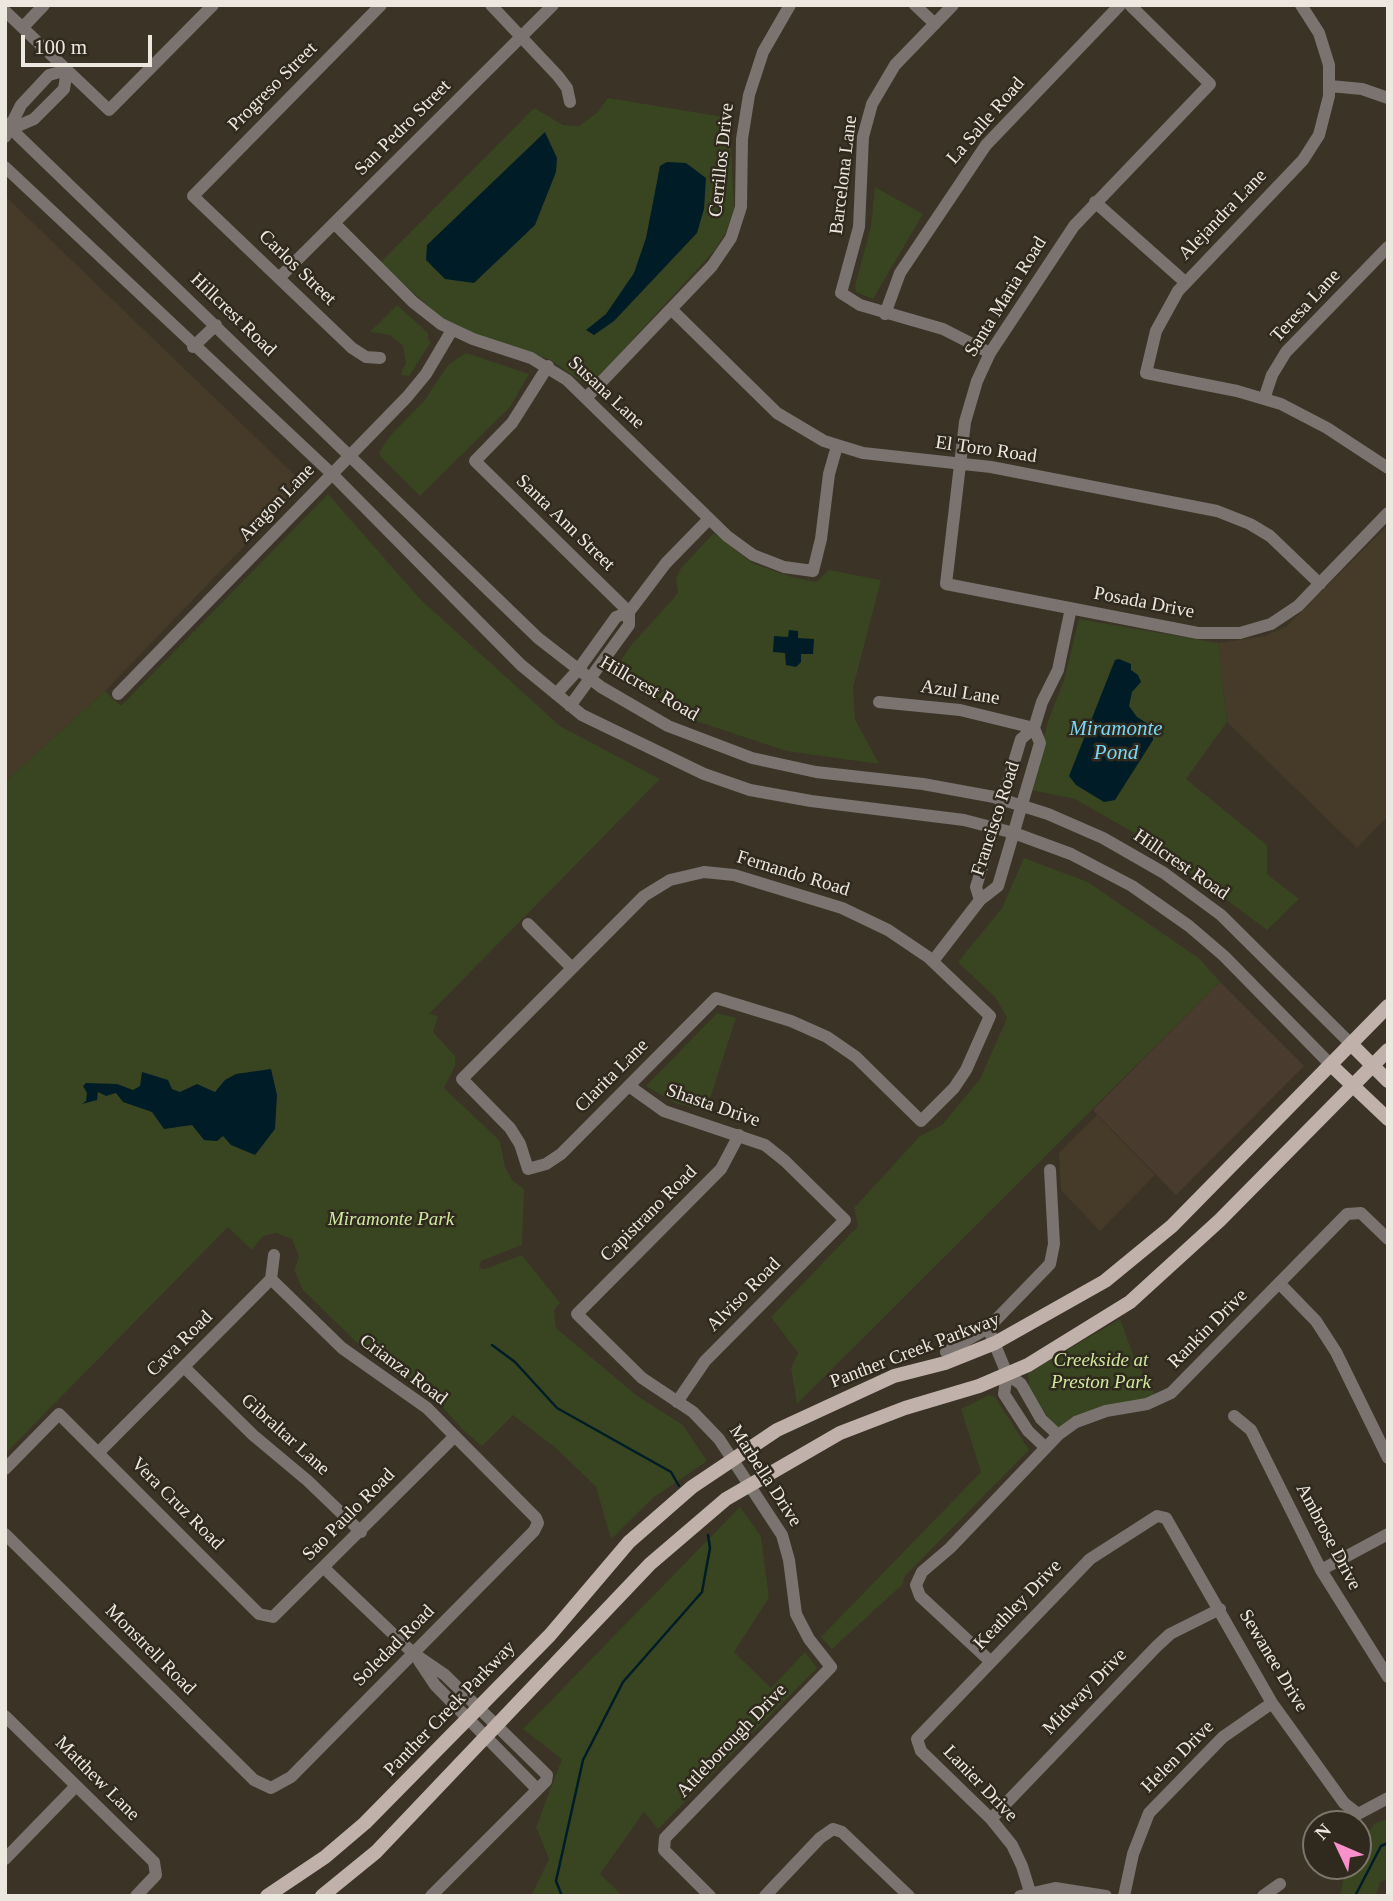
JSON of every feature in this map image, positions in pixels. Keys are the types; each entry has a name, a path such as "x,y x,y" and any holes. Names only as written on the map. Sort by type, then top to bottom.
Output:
{"main road":[{"name":"Panther Creek Parkway","path":"267,1896 325,1857 365,1823 550,1635 629,1542 665,1508 732,1458 777,1430 894,1376 945,1363 995,1343 1105,1281 1172,1226 1388,1006"},
{"name":"Hillcrest Road","path":"1351,1044 1388,1081"},
{"path":"323,1896 376,1852 498,1728 650,1564 712,1510 749,1484 840,1433 1028,1365 1130,1302 1192,1245 1388,1050"},
{"path":"1331,1065 1388,1119"},
{"path":"1172,1226 1192,1245"}],"street":[{"path":"23,27 44,5"},
{"path":"5,11 109,110 213,5"},
{"name":"Progreso Street","path":"193,196 381,5"},
{"path":"491,5 558,76 567,88 570,102"},
{"name":"San Pedro Street","path":"279,278 553,5"},
{"name":"Cerrillos Drive","path":"586,398 720,256 735,228 742,197 742,139 748,95 763,52 790,5"},
{"path":"915,5 935,24"},
{"name":"Barcelona Lane","path":"885,314 849,300 841,293 859,228 862,148 868,115 888,75 953,5"},
{"name":"La Salle Road","path":"885,314 900,273 981,152 1120,5"},
{"name":"Santa Maria Road","path":"946,584 968,409 990,353 1066,238 1095,202 1210,84 1130,5"},
{"path":"1300,5 1323,44 1330,86 1362,89 1388,98"},
{"path":"7,130 34,120 64,89 67,70"},
{"path":"7,130 21,106 49,75 67,70"},
{"name":"Alejandra Lane","path":"1264,398 1146,373 1160,320 1185,282 1309,152 1326,116 1330,86"},
{"name":"Hillcrest Road","path":"7,130 216,325 538,638 590,679 668,726 752,758 816,772 945,787 1004,800 1023,805 1103,838 1184,886 1238,930 1351,1044"},
{"path":"5,167 193,347 216,364 331,474 521,665 582,715 704,774 750,790 811,802 936,815 996,827 1092,864 1171,912 1224,956 1331,1065"},
{"name":"Carlos Street","path":"193,196 352,348 366,356 380,358"},
{"path":"1095,202 1185,282"},
{"name":"Susana Lane","path":"334,223 413,302 452,330 523,354 548,366 586,398 709,519 753,555 785,567 813,570 821,539 829,474 837,446"},
{"name":"Teresa Lane","path":"1264,398 1272,375 1286,352 1388,247"},
{"name":"El Toro Road","path":"671,309 777,413 800,429 837,446 876,455 959,464 1228,514 1270,536 1321,584"},
{"path":"885,314 943,329 990,353"},
{"path":"193,347 216,325"},
{"name":"Aragon Lane","path":"118,694 414,390 452,330"},
{"name":"Santa Ann Street","path":"548,366 512,423 475,461 629,612"},
{"path":"1264,398 1327,428 1388,468"},
{"name":"Posada Drive","path":"946,584 1198,633 1230,634 1251,631 1280,619 1321,584 1388,513"},
{"path":"556,694 578,670 616,617 629,612 666,563 709,519"},
{"name":"Francisco Road","path":"1034,728 1040,743 998,886 980,900 976,887 1021,739 1034,728 1061,661 1072,608"},
{"path":"570,706 629,625 629,612"},
{"name":"Azul Lane","path":"879,702 960,710 1034,728"},
{"name":"Fernando Road","path":"528,1169 520,1144 510,1128 462,1079 650,891 677,877 712,872 734,875 849,911 888,930 933,961 990,1016 958,1082 921,1121"},
{"path":"933,961 980,900"},
{"path":"528,924 572,968"},
{"name":"Clarita Lane","path":"528,1169 546,1164 561,1154 716,998 791,1021 827,1037 856,1057 921,1121"},
{"name":"Shasta Drive","path":"629,1086 664,1111 739,1135 777,1153 845,1220"},
{"name":"Capistrano Road","path":"577,1314 721,1169 739,1135"},
{"path":"946,1352 988,1328 1038,1279 1053,1257 1049,1170"},
{"name":"Rankin Drive","path":"990,1661 924,1600 916,1585 923,1571 950,1548 1058,1436 1076,1422 1107,1411 1147,1404 1171,1393 1344,1217 1358,1212 1388,1239"},
{"name":"Alviso Road","path":"677,1402 705,1361 845,1220"},
{"path":"271,1279 274,1255"},
{"name":"Cava Road","path":"98,1453 271,1279"},
{"name":"Crianza Road","path":"271,1279 332,1339 413,1397 536,1518 538,1524"},
{"path":"1280,1284 1317,1321 1336,1352 1388,1458"},
{"name":"Marbella Drive","path":"577,1314 642,1378 710,1427 785,1543 792,1597 800,1623 831,1667"},
{"path":"988,1328 1007,1374 1004,1394 1011,1407 1046,1448"},
{"name":"Gibraltar Lane","path":"184,1367 253,1435 308,1481 361,1532"},
{"path":"1007,1374 1020,1384 1041,1419 1058,1436"},
{"name":"Vera Cruz Road","path":"5,1469 59,1415 259,1614 269,1617"},
{"name":"Ambrose Drive","path":"1234,1416 1251,1430 1321,1570 1388,1677"},
{"name":"Sao Paulo Road","path":"269,1617 278,1614 455,1436"},
{"name":"Keathley Drive","path":"916,1744 921,1733 1090,1559 1157,1516 1166,1518"},
{"name":"Sewanee Drive","path":"1166,1518 1272,1703 1344,1803 1358,1814 1388,1798"},
{"name":"Soledad Road","path":"271,1788 291,1777 538,1524"},
{"name":"Monstrell Road","path":"5,1534 254,1780 271,1788"},
{"path":"1321,1570 1388,1534"},
{"path":"324,1567 413,1653 445,1675 545,1773 542,1785 431,1896"},
{"name":"Midway Drive","path":"991,1819 1170,1634 1220,1609"},
{"path":"413,1653 435,1685 486,1739 542,1785"},
{"name":"Attleborough Drive","path":"710,1896 666,1853 663,1844 671,1830 831,1667"},
{"name":"Helen Drive","path":"1124,1896 1133,1854 1149,1813 1223,1737 1272,1703"},
{"name":"Matthew Lane","path":"5,1716 154,1863 157,1872 136,1896"},
{"name":"Lanier Drive","path":"916,1744 991,1819 1012,1845 1023,1866 1025,1894"},
{"path":"5,1859 76,1786"},
{"path":"765,1896 820,1838 833,1829 842,1832 909,1896"},
{"path":"1264,1896 1280,1884"},
{"path":"1025,1894 1063,1888 1106,1896"}],"shaded area":[{"path":"5,196 304,484 105,691 5,782"},
{"path":"1388,525 1388,816 1357,848 1227,722 1218,643 1265,636 1287,626"},
{"path":"1220,982 1304,1066 1176,1195 1093,1110"},
{"path":"1097,1115 1155,1175 1100,1231 1061,1190 1059,1153"}],"green space":[{"path":"608,98 730,118 734,208 726,232 715,250 589,387 551,360 465,330 443,319 380,263 534,108 563,125 579,126 598,112"},
{"path":"875,187 923,214 873,299 856,292 855,286 871,226"},
{"path":"397,305 428,333 431,342 409,376 400,375 406,363 403,346 390,335 370,332"},
{"path":"466,353 529,374 510,407 420,496 380,456 380,451 390,436 424,401 448,365"},
{"name":"Miramonte Park","path":"328,494 420,599 560,726 660,779 429,1014 438,1016 433,1032 455,1056 455,1066 444,1088 500,1141 505,1167 512,1180 524,1189 522,1245 481,1261 479,1268 485,1269 522,1255 560,1303 554,1310 556,1328 636,1395 683,1425 707,1461 653,1498 611,1539 596,1487 557,1449 513,1415 482,1446 462,1429 430,1393 355,1341 303,1290 294,1270 299,1257 292,1239 276,1233 263,1236 252,1250 228,1227 5,1454 5,782 105,691 121,706"},
{"path":"714,533 752,563 792,577 816,582 829,570 881,580 853,688 855,719 879,764 786,751 681,716 636,689 635,676 624,668 621,660 631,645 674,598 678,592 676,579 681,568"},
{"path":"1079,619 1218,643 1227,722 1186,779 1267,845 1267,874 1299,899 1267,930 1143,838 1075,799 1031,790 1048,721 1064,680"},
{"path":"1024,858 1088,882 1200,959 1220,982 797,1404 791,1368 798,1353 771,1317 858,1226 854,1208 920,1136 942,1125 980,1079 1007,1018 995,997 958,962 1002,908"},
{"path":"717,1013 736,1018 706,1111 675,1103 646,1086"},
{"name":"Creekside at Preston Park","path":"1120,1319 1134,1357 1156,1396 1060,1430 1055,1428 1029,1388 1028,1373"},
{"path":"989,1395 995,1397 1029,1450 905,1576 903,1584 832,1649 821,1637 981,1472 961,1409"},
{"path":"740,1507 761,1536 769,1598 734,1652 771,1688 805,1652 817,1668 658,1829 644,1812 600,1874 623,1896 531,1896 549,1859 536,1827 562,1759 523,1729"},
{"path":"1388,1819 1388,1879 1380,1882 1376,1896 1340,1896 1343,1880 1372,1880 1372,1827 1375,1823"}],"water":[{"path":"545,132 557,158 556,172 535,225 474,283 445,279 426,260 427,245"},
{"path":"667,162 686,163 706,178 704,209 697,233 614,321 594,335 586,330 606,314 634,273 646,238 660,166"},
{"path":"789,630 798,631 798,638 814,639 813,654 801,654 801,662 796,667 786,665 785,653 773,652 774,636 788,637"},
{"name":"Miramonte Pond","path":"1115,660 1131,664 1131,670 1138,675 1141,682 1132,692 1129,706 1137,717 1153,727 1153,740 1115,800 1104,802 1076,785 1069,776"},
{"path":"271,1069 277,1095 275,1129 255,1155 231,1145 223,1136 217,1141 204,1140 192,1125 164,1129 152,1112 123,1102 116,1093 106,1096 98,1092 97,1100 82,1104 86,1101 87,1093 83,1086 86,1083 117,1084 133,1090 140,1086 142,1072 168,1080 172,1089 180,1092 197,1084 215,1092 225,1080 236,1074"}],"waterway":[{"path":"492,1345 515,1362 557,1408 671,1472 679,1486"},
{"path":"562,1896 556,1881 583,1760 623,1682 702,1592 710,1548 708,1535"},
{"path":"1355,1896 1381,1846 1388,1843"}]}
